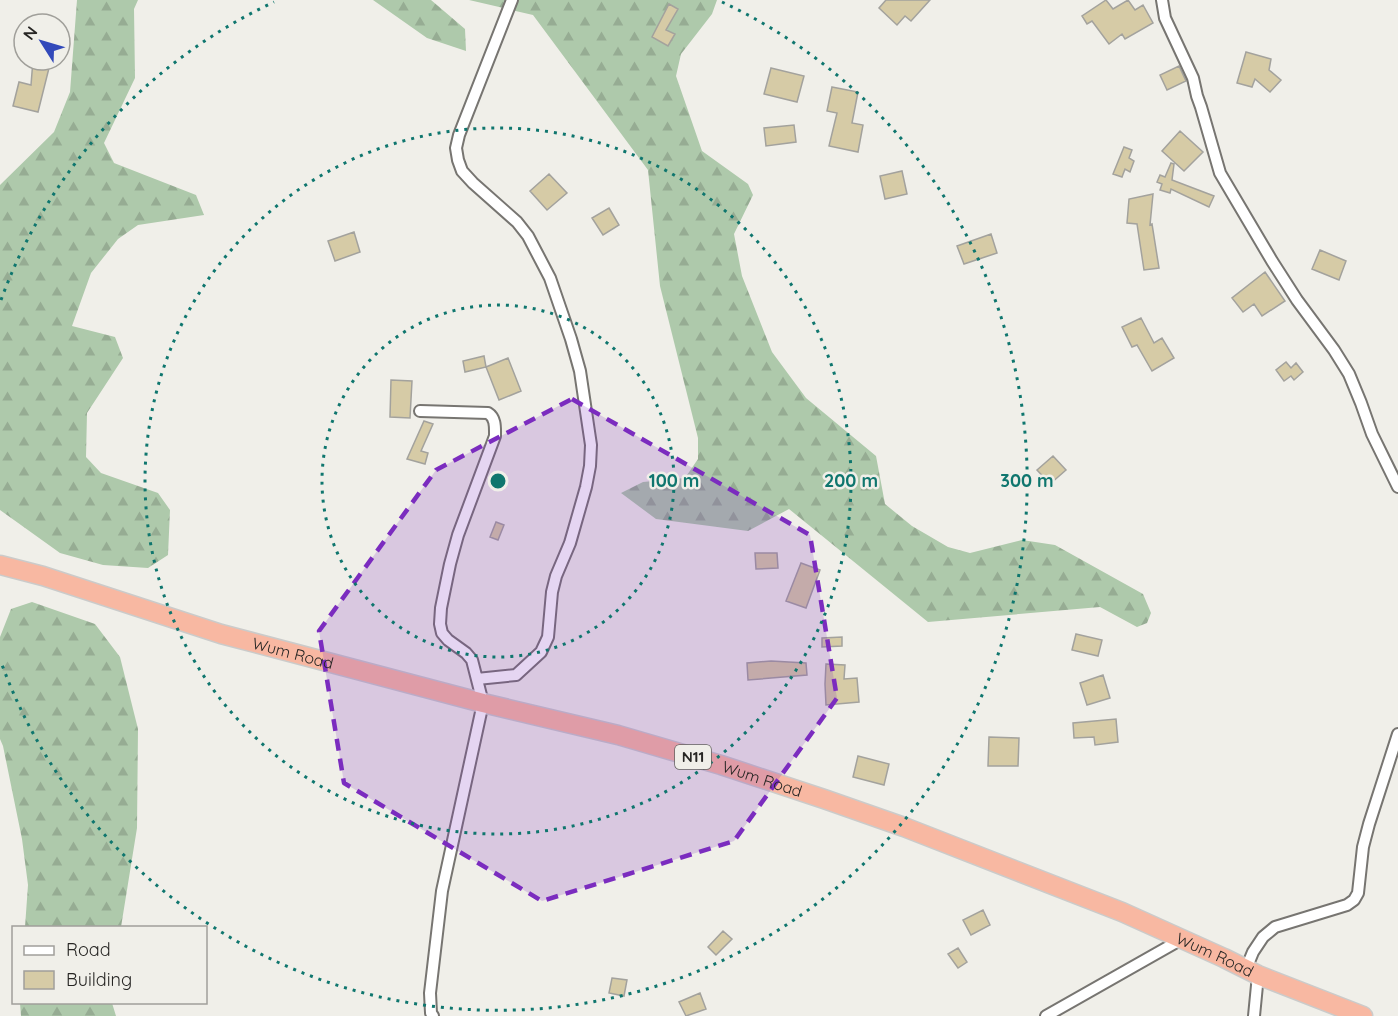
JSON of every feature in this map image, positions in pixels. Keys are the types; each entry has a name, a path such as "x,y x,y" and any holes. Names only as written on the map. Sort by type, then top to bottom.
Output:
{"highway":[{"name":"Wum Road","path":"0,565 43,576 221,634 483,703 618,735 721,765 824,799 904,827 1122,912 1252,972 1363,1016"}],"street":[{"path":"477,678 516,675 541,652 548,637 552,592 556,576 570,543 590,466 591,445 580,371 550,278 528,236 517,222 473,183 462,171 458,160 456,148 459,135 512,0"},
{"path":"1162,0 1165,18 1193,78 1220,172 1272,261 1349,374 1372,434 1398,487"},
{"path":"420,411 488,413 495,425 495,436 458,535 441,608 442,633 466,652 472,660 483,703 442,891 430,993 433,1016"},
{"path":"1254,1016 1253,952 1263,937 1275,927 1347,905 1358,893 1365,839 1398,734"},
{"path":"1046,1016 1182,939"}],"highlighted area":[{"path":"572,399 810,535 837,698 734,841 542,901 344,783 319,631 436,470"}],"green space":[{"path":"77,0 138,0 134,9 135,78 104,143 114,163 196,195 204,215 138,225 118,239 91,273 72,326 115,337 123,358 87,413 86,457 101,473 158,493 170,510 168,555 148,568 103,565 60,553 0,510 0,185 54,132 70,92"},
{"path":"373,0 431,0 465,29 466,51 427,38"},
{"path":"469,0 717,0 712,14 681,54 676,76 702,151 748,184 753,195 734,234 742,276 772,352 806,398 876,456 885,504 912,526 948,547 970,553 1022,540 1055,545 1143,594 1151,613 1147,623 1137,627 1100,607 928,622 789,509 748,531 656,519 621,493 643,482 685,478 698,459 698,438 660,286 648,170 533,15"},
{"path":"32,602 95,624 120,657 138,729 137,828 121,926 25,926 28,885 22,839 0,739 0,637 11,609"},
{"path":"20,1004 112,1004 116,1016 21,1016"}],"building":[{"path":"886,0 930,0 911,21 905,16 897,25 879,8"},
{"path":"1106,0 1113,9 1128,0 1135,10 1143,5 1153,23 1125,39 1122,34 1109,44 1092,21 1087,24 1082,16"},
{"path":"669,4 678,9 666,30 675,34 668,46 652,37"},
{"path":"1246,52 1271,59 1269,70 1281,80 1270,92 1255,79 1252,87 1237,83"},
{"path":"1179,66 1186,81 1167,90 1160,75"},
{"path":"771,68 804,76 797,102 764,94"},
{"path":"32,72 48,72 38,112 13,106 19,82 31,85"},
{"path":"832,87 858,92 852,123 863,125 858,152 829,146 837,113 827,111"},
{"path":"794,125 796,142 766,146 764,128"},
{"path":"1180,131 1203,152 1184,171 1162,151"},
{"path":"1124,147 1132,150 1129,158 1134,161 1130,172 1125,169 1122,177 1113,174"},
{"path":"1171,163 1174,164 1172,180 1214,196 1209,207 1171,189 1170,193 1160,190 1162,184 1157,182 1160,175 1165,177"},
{"path":"902,171 907,194 885,199 880,176"},
{"path":"549,174 567,193 547,210 530,191"},
{"path":"1153,194 1150,225 1152,224 1159,268 1144,270 1137,224 1127,223 1129,199"},
{"path":"609,208 619,225 603,235 592,218"},
{"path":"354,232 360,252 335,261 328,241"},
{"path":"991,234 997,253 964,264 957,246"},
{"path":"1320,250 1346,261 1339,280 1312,269"},
{"path":"1265,272 1285,301 1262,316 1254,304 1243,312 1232,298"},
{"path":"1141,318 1154,343 1162,338 1174,358 1152,371 1137,345 1132,347 1122,327"},
{"path":"484,356 486,367 465,372 463,361"},
{"path":"508,358 521,391 499,400 486,367"},
{"path":"1286,362 1291,368 1296,363 1303,372 1294,380 1291,376 1284,381 1276,370"},
{"path":"391,380 412,381 410,418 390,417"},
{"path":"424,421 433,424 421,451 428,453 425,464 407,459"},
{"path":"1053,456 1066,470 1050,484 1037,470"},
{"path":"496,522 504,525 498,540 490,537"},
{"path":"755,553 777,553 778,568 756,569"},
{"path":"801,563 820,570 806,608 786,601"},
{"path":"1076,634 1102,640 1098,656 1072,650"},
{"path":"842,637 842,646 822,647 822,638"},
{"path":"771,661 806,663 807,675 748,680 747,663"},
{"path":"826,664 845,665 844,679 857,678 859,702 826,705"},
{"path":"1103,675 1110,698 1087,705 1080,683"},
{"path":"1116,719 1118,742 1095,745 1094,737 1074,738 1073,723"},
{"path":"989,737 1019,738 1018,766 988,766"},
{"path":"858,756 889,764 884,785 853,777"},
{"path":"983,910 990,925 971,935 963,920"},
{"path":"723,931 732,939 716,955 708,947"},
{"path":"958,948 967,962 958,968 948,954"},
{"path":"612,978 627,980 624,996 609,993"},
{"path":"700,993 706,1009 686,1016 679,1002"}]}
